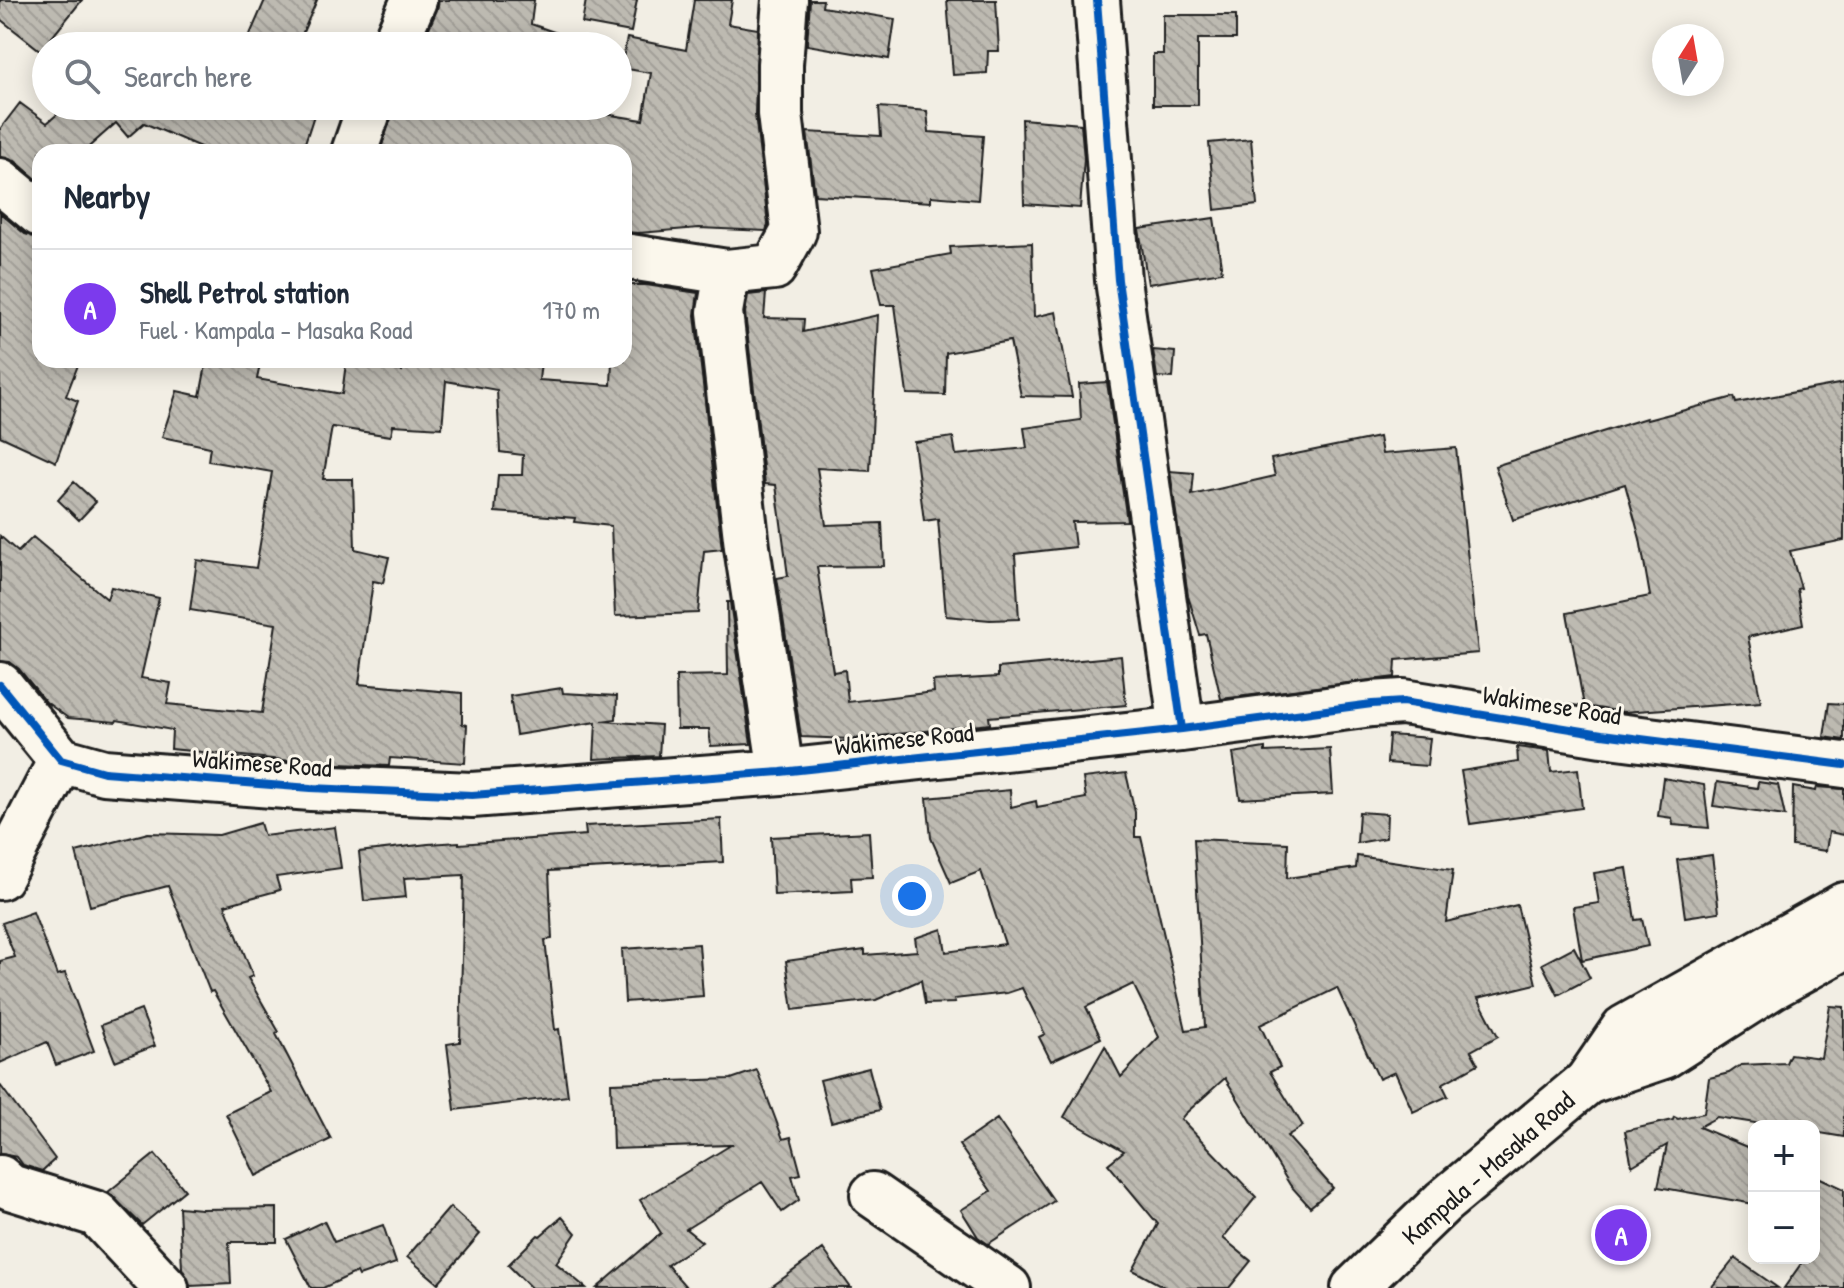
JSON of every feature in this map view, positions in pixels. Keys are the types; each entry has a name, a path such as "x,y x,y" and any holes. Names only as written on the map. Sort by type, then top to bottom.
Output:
{"main road":[{"path":"400,32 414,0"},
{"path":"632,257 727,272 774,267 794,231 780,114 785,0"},
{"path":"1097,0 1118,280 1182,729"},
{"path":"357,144 365,120"},
{"path":"0,181 32,207"},
{"path":"727,272 720,312 747,547 781,772"},
{"path":"0,685 61,760 0,877"},
{"name":"Wakimese Road","path":"61,760 104,772 311,788 472,795 781,772 1403,702 1602,734 1844,765"},
{"name":"Kampala - Masaka Road","path":"1354,1288 1443,1202 1587,1082 1624,1028 1844,905"},
{"name":"Kampala - Masaka Road","path":"1587,1082 1664,1056 1772,987 1844,947"},
{"path":"0,1178 10,1187 97,1214 166,1288"},
{"path":"873,1195 1008,1288"}],"building":[{"path":"0,0 82,0 56,32 32,32 32,44 0,19"},
{"path":"265,0 317,0 303,32 251,32"},
{"path":"439,0 534,0 531,24 554,32 427,32"},
{"path":"586,0 637,0 631,32 582,23"},
{"path":"694,0 732,0 728,24 758,29 755,114 768,224 766,231 699,228 632,233 632,144 382,144 390,120 643,120 651,73 632,70 632,39 686,50"},
{"path":"810,0 823,0 822,7 895,19 889,59 807,45"},
{"path":"947,0 996,0 999,51 988,51 987,73 953,75"},
{"path":"1163,15 1236,15 1236,39 1198,39 1198,105 1153,105 1153,54 1163,54"},
{"path":"20,103 32,112 32,120 47,123 51,120 312,120 305,144 193,144 144,123 128,137 116,123 92,144 32,144 32,175 15,161 0,157 0,129"},
{"path":"879,107 927,111 929,132 983,136 978,200 931,196 931,202 815,195 807,132 881,136"},
{"path":"1022,119 1081,124 1084,159 1080,208 1024,204"},
{"path":"1251,139 1257,205 1215,210 1209,143"},
{"path":"0,213 25,234 32,236 32,368 77,368 66,396 78,401 56,462 0,436"},
{"path":"1214,218 1222,272 1148,284 1139,229"},
{"path":"1032,243 1034,317 1056,312 1072,397 1021,396 1010,341 946,353 945,395 907,394 895,305 881,305 873,268 951,254 950,247"},
{"path":"632,285 698,293 695,315 722,549 704,551 698,613 615,616 611,526 574,522 575,518 495,512 498,475 522,475 523,455 500,452 497,390 446,381 442,428 393,425 391,436 332,427 323,479 353,479 355,549 389,557 383,583 373,581 359,684 462,693 462,724 467,725 465,763 390,758 389,766 312,763 171,749 172,730 117,720 68,718 46,702 19,669 10,662 0,661 0,536 18,552 33,537 107,599 111,587 159,598 141,678 171,683 167,704 262,713 276,624 190,610 197,560 256,568 272,472 208,461 210,447 162,437 177,391 200,396 205,368 259,368 257,379 342,394 345,368 402,371 402,368 540,368 539,380 611,385 612,368 632,368"},
{"path":"766,293 764,318 804,319 803,332 878,315 870,471 817,468 826,525 882,523 884,566 817,567 833,672 845,670 848,702 934,692 933,681 998,677 998,668 1121,656 1126,705 989,717 990,724 852,739 801,737 777,578 788,576 776,485 765,484 745,313 748,295"},
{"path":"1153,350 1175,352 1173,378 1157,377"},
{"path":"1107,382 1127,521 1072,522 1075,547 1015,554 1019,619 946,616 938,519 924,521 914,442 953,437 956,455 1027,448 1024,428 1081,420 1079,384"},
{"path":"1844,383 1844,540 1790,551 1801,588 1797,589 1803,624 1748,637 1761,702 1623,712 1584,706 1567,613 1650,596 1640,539 1625,484 1513,520 1495,466 1646,418 1734,397 1736,403"},
{"path":"1379,437 1382,454 1456,448 1478,653 1396,660 1395,677 1221,699 1206,634 1200,635 1188,596 1170,471 1194,473 1192,495 1275,476 1271,459"},
{"path":"74,482 96,502 79,520 58,500"},
{"path":"727,602 730,602 751,744 711,746 709,729 677,729 676,676 728,675"},
{"path":"562,688 563,693 617,696 616,719 602,721 661,725 659,756 594,759 596,722 516,735 510,696"},
{"path":"1829,703 1844,704 1844,740 1824,737"},
{"path":"1389,735 1430,738 1427,766 1387,763"},
{"path":"1517,747 1549,751 1551,772 1578,769 1582,808 1470,824 1461,771 1518,762"},
{"path":"1265,748 1265,752 1330,749 1333,794 1240,799 1233,753"},
{"path":"1126,773 1135,812 1135,837 1141,837 1186,1030 1205,1027 1194,839 1288,843 1287,878 1356,868 1357,856 1453,870 1446,922 1517,905 1536,984 1478,998 1498,1036 1471,1051 1478,1064 1442,1084 1448,1096 1413,1112 1395,1072 1379,1079 1337,988 1260,1025 1280,1067 1270,1072 1303,1126 1287,1136 1333,1188 1310,1207 1290,1185 1225,1078 1185,1114 1181,1119 1256,1197 1223,1238 1251,1261 1229,1288 1166,1288 1133,1270 1158,1224 1108,1164 1124,1151 1064,1117 1105,1046 1121,1077 1159,1037 1133,984 1086,1007 1101,1038 1051,1061 1039,1037 1045,1034 1022,988 1007,993 954,999 955,1003 925,1004 921,980 876,1000 793,1010 786,961 865,950 865,955 917,951 915,938 942,929 946,952 1005,944 981,871 951,883 931,838 927,798 1010,790 1011,807 1036,801 1037,807 1086,798 1083,778"},
{"path":"1663,778 1704,785 1709,828 1673,825 1672,818 1658,816"},
{"path":"1717,782 1757,788 1758,782 1778,785 1785,816 1713,806"},
{"path":"1793,787 1816,791 1817,787 1844,789 1844,835 1829,832 1826,851 1792,846"},
{"path":"1359,812 1387,814 1386,838 1357,843"},
{"path":"721,819 723,862 549,871 552,939 545,940 555,1030 559,1029 568,1096 455,1110 447,1044 460,1042 464,875 404,878 406,897 364,901 359,852 428,844 586,835 585,826"},
{"path":"260,823 264,836 335,827 341,868 276,877 280,890 225,905 253,976 248,978 279,1032 276,1034 331,1139 256,1176 226,1114 271,1092 213,991 210,992 168,886 90,906 76,852 148,833 219,835"},
{"path":"869,832 872,877 851,878 852,891 774,895 771,837"},
{"path":"1712,855 1719,912 1685,917 1677,860"},
{"path":"1627,868 1635,920 1642,919 1648,946 1582,960 1573,907 1599,903 1594,873"},
{"path":"33,912 57,975 65,973 94,1051 56,1065 47,1042 0,1063 0,961 15,957 2,923"},
{"path":"699,944 703,996 625,1002 622,949"},
{"path":"1574,947 1590,978 1558,995 1542,964"},
{"path":"1830,1006 1844,1007 1844,1137 1820,1133 1820,1120 1748,1122 1717,1117 1699,1127 1748,1147 1748,1203 1658,1187 1667,1145 1632,1166 1625,1131 1673,1120 1674,1117 1678,1119 1704,1113 1709,1078 1729,1073 1741,1065 1786,1063 1790,1054 1821,1058"},
{"path":"141,1010 155,1046 115,1061 101,1025"},
{"path":"869,1068 880,1110 831,1122 820,1080"},
{"path":"757,1070 783,1139 791,1137 801,1174 792,1176 799,1200 782,1212 762,1182 686,1229 702,1242 667,1265 687,1288 597,1288 661,1233 640,1200 731,1145 613,1149 611,1083 731,1079"},
{"path":"0,1085 55,1159 42,1171 23,1165 17,1157 0,1154"},
{"path":"997,1119 1054,1201 988,1244 978,1237 961,1210 991,1191 959,1145"},
{"path":"155,1154 185,1190 142,1225 108,1192"},
{"path":"1820,1178 1844,1189 1844,1288 1784,1288 1801,1264 1820,1264"},
{"path":"179,1207 277,1208 277,1242 229,1242 231,1284 190,1286 182,1268"},
{"path":"450,1207 480,1234 438,1283 407,1257"},
{"path":"562,1217 576,1233 556,1263 586,1288 531,1288 508,1265 538,1235"},
{"path":"324,1221 334,1242 383,1225 396,1263 359,1276 357,1272 323,1288 311,1288 286,1239"},
{"path":"823,1249 851,1288 770,1288"},
{"path":"1735,1258 1778,1288 1711,1288"}],"cycle path":[{"path":"1097,0 1118,280 1182,729"},
{"path":"0,685 61,760 104,772 311,788 472,795 781,772 1403,702 1602,734 1844,765"}],"place":[{"name":"Shell Petrol station","path":"1621,1235"}]}
